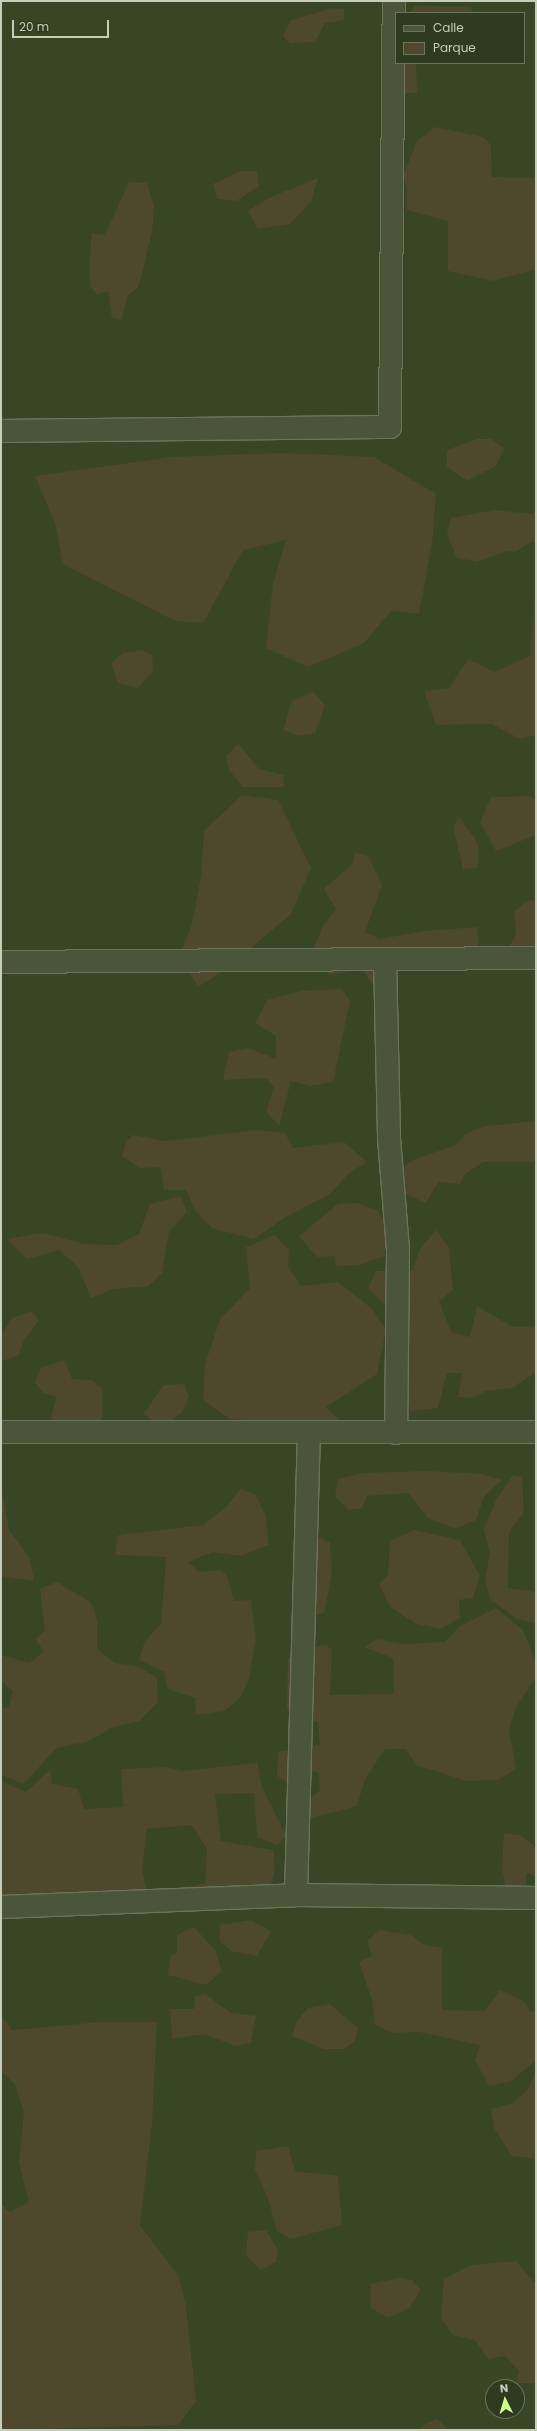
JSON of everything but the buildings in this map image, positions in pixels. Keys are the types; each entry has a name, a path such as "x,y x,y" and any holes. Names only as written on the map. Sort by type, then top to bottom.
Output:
{"street":[{"path":"1,431 390,427 394,1"},
{"path":"1,962 536,958"},
{"path":"385,959 389,1138 398,1251 396,1433"},
{"path":"1,1432 536,1432"},
{"path":"296,1895 309,1433"},
{"path":"1,1907 296,1895 536,1898"}],"green space":[{"path":"415,6 470,7 473,12 411,12"},
{"path":"332,8 344,9 344,20 325,23 315,42 290,43 283,36 290,21"},
{"path":"396,64 416,64 417,93 403,93"},
{"path":"435,127 483,137 491,145 492,177 536,178 536,269 493,281 448,271 448,221 407,210 407,188 403,176 417,141"},
{"path":"240,171 257,171 259,186 236,201 217,199 213,184"},
{"path":"318,178 311,202 290,224 258,229 248,211 269,198"},
{"path":"129,182 147,183 154,206 152,232 141,278 138,288 128,295 122,320 112,318 108,291 97,294 90,286 90,255 92,233 105,235"},
{"path":"477,439 490,439 504,448 496,466 467,481 447,467 447,450"},
{"path":"283,453 374,457 436,494 432,544 419,614 391,611 364,643 308,667 266,648 273,584 286,540 243,550 203,623 175,621 63,564 55,523 35,476 172,457"},
{"path":"495,510 531,514 536,512 536,544 533,541 515,552 507,551 477,562 456,557 447,533 451,518"},
{"path":"536,583 536,735 520,739 492,724 436,725 424,691 449,688 468,659 494,672 530,656"},
{"path":"142,650 152,655 153,671 138,688 118,683 111,663 123,653"},
{"path":"313,692 325,705 315,733 299,736 283,730 292,701"},
{"path":"238,744 259,769 283,775 284,787 242,787 228,768 226,756"},
{"path":"242,795 278,800 311,868 291,914 225,970 198,987 180,955 192,924 201,876 204,831"},
{"path":"531,796 536,800 536,835 496,851 480,822 491,797"},
{"path":"459,817 478,843 478,868 463,869 453,827"},
{"path":"355,852 368,856 382,885 365,932 380,939 424,931 477,927 479,952 401,964 395,980 372,984 362,969 330,975 310,957 323,926 336,909 324,889 352,864"},
{"path":"530,900 536,901 536,961 506,953 516,934 514,911"},
{"path":"342,989 350,1001 333,1082 310,1086 291,1081 279,1126 266,1111 274,1087 266,1078 223,1080 229,1052 248,1048 276,1059 276,1036 255,1023 267,1000 302,991"},
{"path":"536,1121 536,1162 483,1162 465,1174 460,1184 438,1182 426,1203 404,1193 392,1175 413,1160 456,1145 466,1133 487,1126"},
{"path":"256,1130 285,1133 293,1148 344,1142 367,1162 349,1173 330,1194 284,1218 254,1239 212,1228 195,1211 186,1190 164,1190 160,1167 140,1168 122,1156 126,1142 133,1135 166,1141"},
{"path":"181,1196 187,1212 169,1232 162,1273 148,1286 113,1289 91,1298 78,1267 59,1250 27,1259 7,1239 43,1233 84,1244 117,1245 139,1234 150,1204"},
{"path":"356,1203 377,1210 385,1225 385,1256 359,1265 336,1266 335,1256 317,1257 299,1236 338,1204"},
{"path":"436,1230 449,1248 453,1290 439,1301 451,1332 470,1337 477,1306 513,1327 536,1326 535,1373 512,1388 486,1391 472,1398 458,1397 462,1373 447,1373 438,1408 410,1411 407,1392 389,1383 385,1363 398,1345 392,1306 382,1303 368,1288 376,1271 412,1271 420,1249"},
{"path":"275,1235 289,1250 288,1267 301,1286 338,1282 371,1308 386,1330 377,1374 326,1407 346,1426 230,1419 203,1400 205,1364 220,1319 250,1288 246,1247"},
{"path":"32,1311 39,1321 23,1341 19,1355 2,1361 1,1336 12,1318"},
{"path":"64,1360 72,1379 92,1380 102,1389 103,1417 83,1439 69,1440 51,1418 57,1397 43,1393 35,1382 41,1368"},
{"path":"184,1384 189,1397 182,1412 171,1421 156,1423 144,1414 163,1385"},
{"path":"427,1471 481,1474 502,1480 484,1496 476,1520 455,1529 427,1517 408,1493 367,1496 362,1508 349,1510 335,1497 338,1479 363,1473"},
{"path":"513,1475 522,1477 524,1512 509,1532 508,1588 536,1592 536,1623 517,1619 491,1600 485,1581 490,1553 484,1529 496,1500"},
{"path":"241,1489 255,1494 265,1514 269,1545 240,1556 213,1552 188,1562 199,1572 221,1570 227,1576 234,1601 251,1600 256,1639 248,1681 241,1697 224,1711 196,1715 195,1698 168,1689 164,1672 139,1660 145,1641 161,1624 166,1557 115,1555 118,1535 203,1525 226,1507"},
{"path":"2,1490 9,1530 30,1558 34,1581 1,1576"},
{"path":"414,1530 460,1540 480,1576 473,1598 459,1600 460,1618 441,1629 417,1624 390,1607 379,1584 388,1575 390,1541"},
{"path":"310,1532 330,1543 332,1574 324,1613 305,1617"},
{"path":"57,1582 91,1602 97,1621 97,1649 115,1663 139,1667 157,1678 158,1702 139,1721 113,1727 89,1741 56,1748 24,1784 1,1775 1,1707 9,1708 13,1691 1,1681 1,1655 30,1663 44,1651 35,1639 45,1631 40,1589"},
{"path":"496,1608 523,1630 536,1662 536,1677 516,1707 509,1729 516,1769 498,1780 467,1781 416,1765 406,1749 385,1749 365,1779 357,1806 303,1820 306,1803 320,1790 319,1773 304,1769 291,1784 277,1776 278,1752 320,1745 318,1721 299,1725 287,1708 288,1659 307,1647 327,1645 332,1650 330,1695 394,1694 393,1658 364,1647 378,1639 404,1644 445,1642 460,1626"},
{"path":"257,1763 262,1787 286,1835 278,1845 257,1837 254,1793 215,1794 221,1841 273,1850 275,1870 269,1890 207,1902 189,1888 205,1883 207,1849 192,1825 147,1829 142,1870 149,1903 1,1899 1,1781 26,1792 50,1770 52,1784 78,1789 84,1809 123,1807 121,1769 168,1767 182,1771"},
{"path":"504,1833 520,1835 536,1847 536,1876 526,1873 526,1891 506,1889 502,1868"},
{"path":"251,1920 271,1931 257,1956 231,1951 220,1942 220,1925"},
{"path":"194,1927 215,1950 222,1971 206,1985 168,1975 170,1956 177,1953 177,1935"},
{"path":"380,1930 411,1935 422,1944 442,1948 442,2010 485,2011 500,1990 525,2002 530,2012 536,2011 536,2060 511,2081 489,2086 475,2060 480,2045 419,2032 392,2033 375,2025 372,2000 359,1962 372,1956 367,1941"},
{"path":"205,1994 231,2013 256,2016 251,2043 236,2046 204,2034 172,2039 170,2009 194,2009 195,1996"},
{"path":"330,2004 358,2028 355,2041 344,2049 324,2049 292,2036 297,2021 308,2008"},
{"path":"1,2015 12,2030 102,2022 157,2022 152,2123 140,2226 178,2275 186,2306 196,2401 178,2425 1,2430 1,2204 10,2212 29,2202 19,2162 24,2112 15,2084 1,2071"},
{"path":"536,2071 536,2159 512,2156 494,2128 491,2109 511,2104 528,2089"},
{"path":"288,2146 295,2171 338,2176 342,2225 291,2239 277,2231 268,2198 255,2170 256,2151"},
{"path":"266,2230 278,2250 276,2262 261,2270 246,2256 248,2232"},
{"path":"516,2261 534,2282 536,2280 536,2383 525,2383 525,2379 517,2379 519,2371 505,2356 488,2359 475,2340 453,2335 441,2319 444,2279 471,2265"},
{"path":"400,2278 412,2280 421,2290 409,2308 388,2318 371,2308 370,2284"},
{"path":"437,2419 449,2430 418,2430 426,2424"}]}
